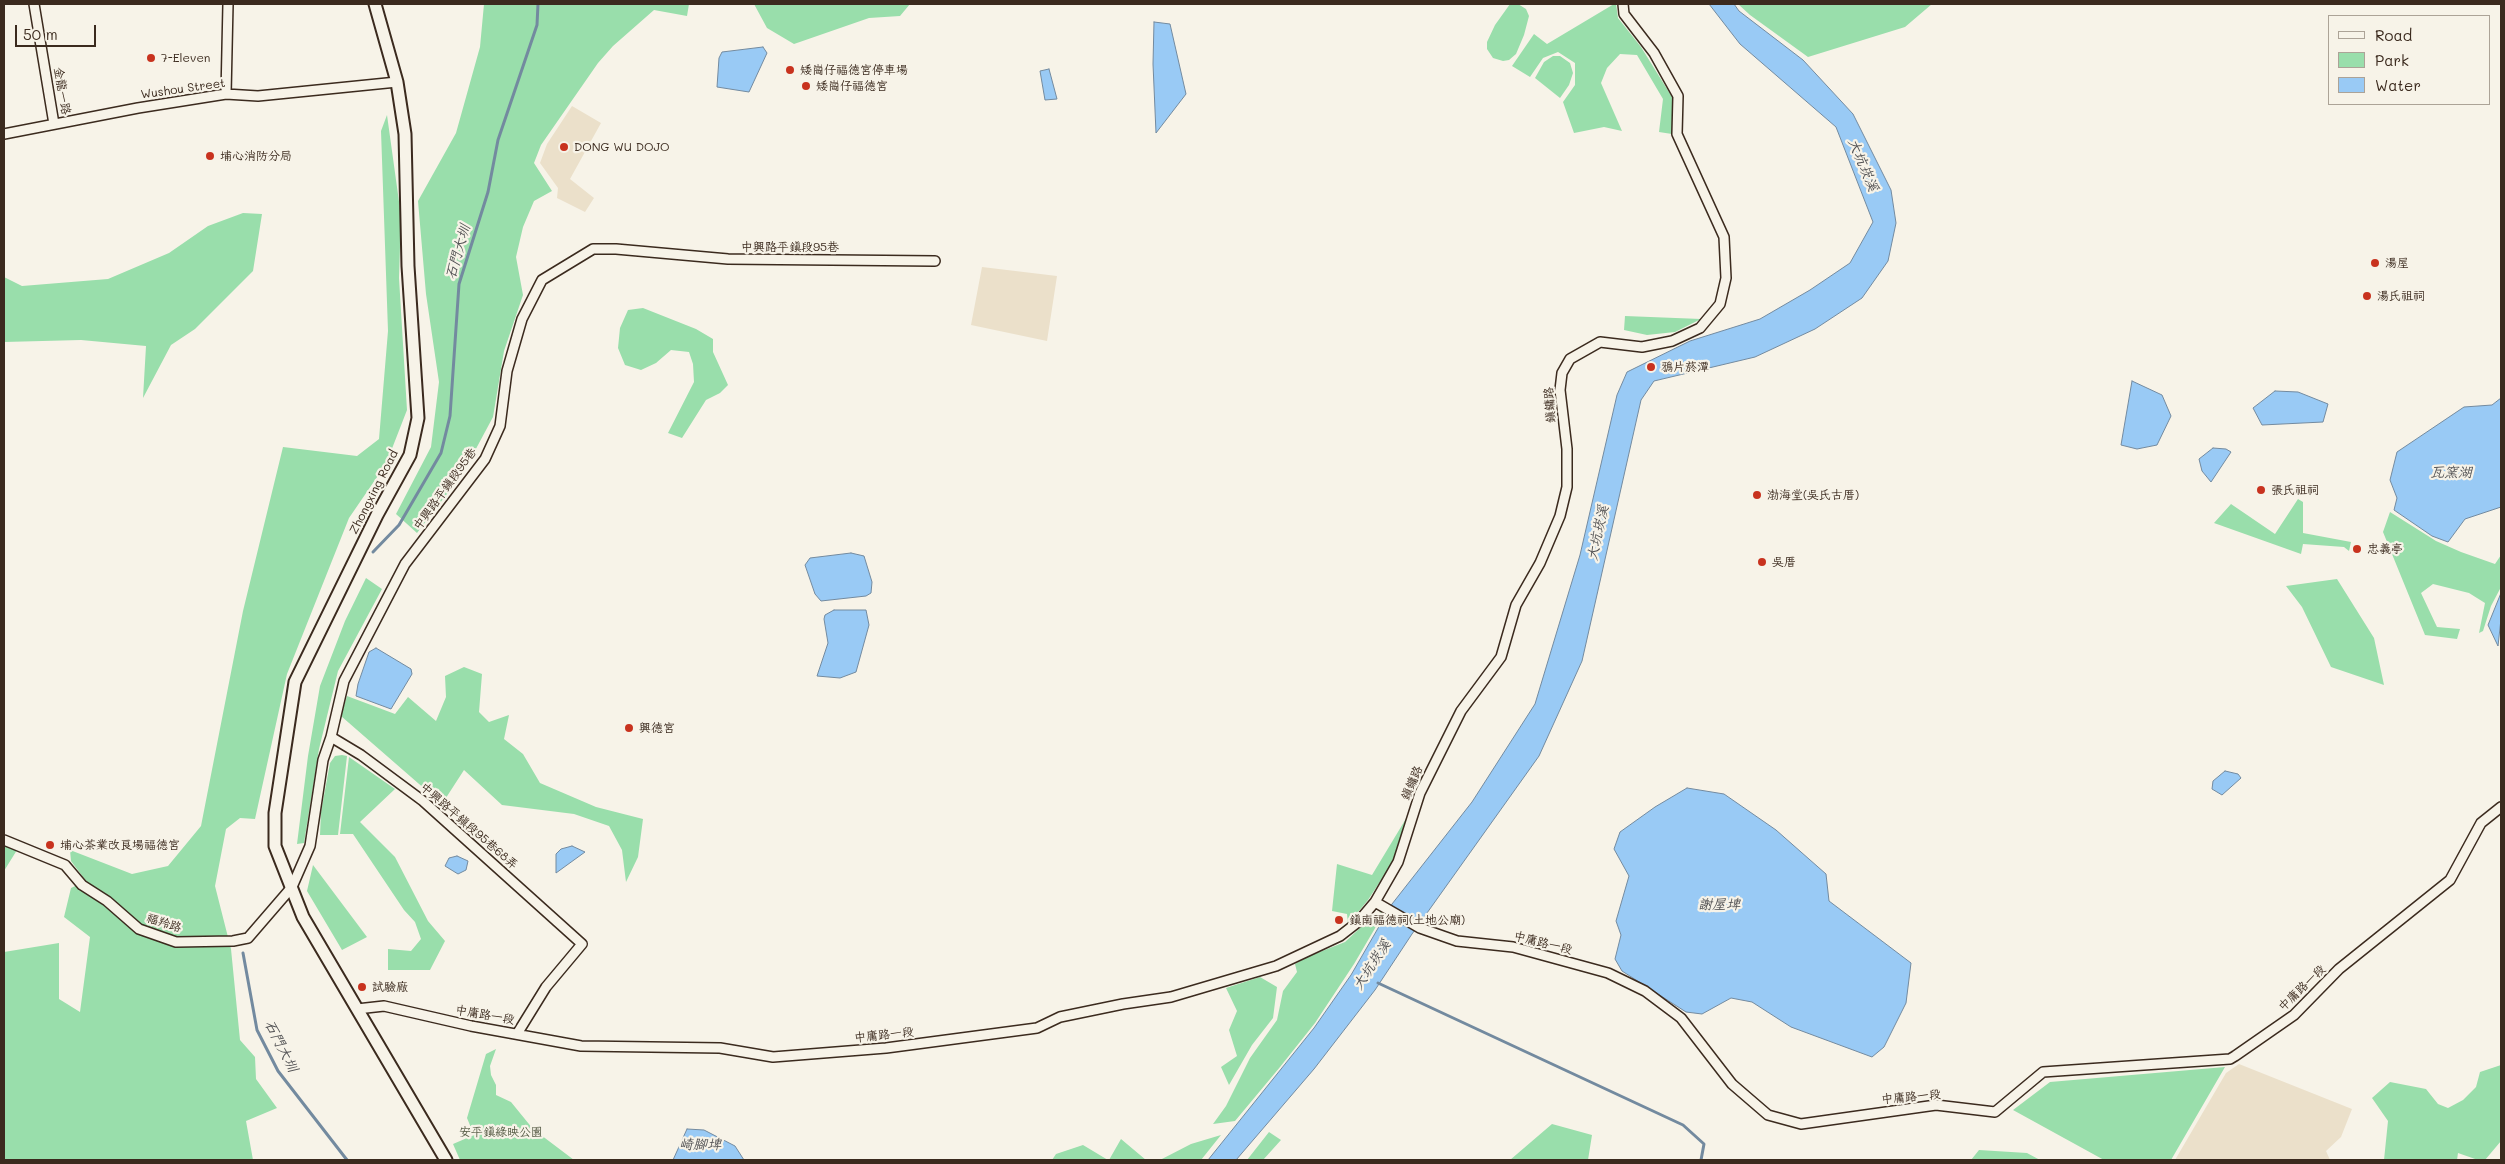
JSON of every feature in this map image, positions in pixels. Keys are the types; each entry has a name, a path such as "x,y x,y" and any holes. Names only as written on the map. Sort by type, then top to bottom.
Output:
{"street":[{"name":"金龍一路","path":"34,4 54,124"},
{"path":"226,94 228,4"},
{"name":"Zhongxing Road","path":"375,4 397,82 405,134 408,266 418,418 410,455 377,515 295,682 275,813 275,846 303,917 446,1160"},
{"name":"鎮鏞路","path":"1375,902 1398,862 1420,793 1461,711 1500,657 1516,605 1540,563 1560,516 1567,487 1567,449 1560,390 1562,373 1570,359 1600,342 1642,347 1672,341 1700,328 1720,304 1726,278 1724,237 1677,134 1678,96 1654,53 1624,14 1623,4"},
{"name":"Wushou Street","path":"4,134 226,94 258,96 397,82"},
{"name":"中興路平鎮段95巷","path":"292,887 310,846 323,760 331,737 344,681 405,564 485,459 500,426 507,371 522,318 542,280 593,249 616,249 728,260 934,261"},
{"name":"中興路平鎮段95巷68弄","path":"331,737 361,754 423,801 582,944 546,987 517,1034"},
{"name":"中庸路一段","path":"357,1009 384,1006 471,1026 581,1046 720,1048 772,1057 886,1048 1037,1028 1060,1017 1123,1004 1171,997 1276,966 1340,936 1358,922 1375,902 1384,909 1420,928 1457,941 1513,947 1608,972 1645,991 1681,1018 1732,1084 1768,1115 1801,1124 1936,1105 1995,1112 2043,1072 2230,1059 2235,1056 2294,1016 2339,969 2450,880 2482,823 2501,807"},
{"name":"福羚路","path":"4,840 65,865 82,885 107,901 139,929 176,942 234,941 248,938 292,887"}],"shaded area":[{"path":"572,106 601,123 570,179 594,198 585,212 557,198 558,188 540,163 547,144"},
{"path":"982,267 1057,276 1047,341 971,325"},
{"path":"2239,1064 2352,1109 2341,1137 2326,1151 2330,1160 2175,1160 2226,1073"}],"green space":[{"path":"484,4 689,4 687,16 654,10 613,46 598,63 541,145 534,163 552,191 534,201 523,227 516,257 523,295 504,351 493,417 463,473 417,533 396,514 431,447 439,382 426,294 418,201 456,133 480,47"},
{"path":"754,4 910,4 900,16 869,18 794,44 767,28"},
{"path":"1510,4 1518,4 1526,9 1529,16 1516,54 1509,60 1503,61 1493,58 1487,49 1487,42 1495,25"},
{"path":"1616,4 1618,18 1641,47 1672,97 1672,134 1659,132 1663,99 1637,55 1620,54 1607,68 1601,83 1622,131 1604,127 1574,133 1563,102 1575,85 1575,63 1558,52 1543,58 1530,77 1512,66 1534,34 1547,44"},
{"path":"1738,4 1932,4 1905,27 1808,57 1750,15"},
{"path":"1553,56 1560,56 1570,63 1573,73 1569,85 1560,98 1535,78 1544,62"},
{"path":"387,115 401,216 399,278 407,410 386,464 349,518 287,674 255,819 240,818 226,829 215,886 231,949 240,1040 255,1057 256,1079 277,1108 246,1121 253,1160 4,1160 4,952 59,943 59,999 80,1012 90,937 64,917 71,888 86,881 71,861 70,850 132,874 168,866 201,826 243,611 283,447 357,456 379,439 388,331 381,131"},
{"path":"243,213 262,214 253,271 195,329 171,345 143,398 146,346 81,340 4,342 4,277 22,286 108,279 169,253 208,226"},
{"path":"643,308 696,329 713,339 713,352 728,385 720,393 706,400 682,438 668,433 694,382 693,364 689,352 671,350 656,363 641,370 625,365 618,348 620,328 628,310"},
{"path":"1625,316 1701,319 1675,332 1647,335 1624,330"},
{"path":"2298,499 2303,502 2303,533 2351,542 2349,551 2344,547 2303,544 2301,554 2214,523 2231,504 2275,534"},
{"path":"2390,512 2436,541 2461,552 2495,564 2501,555 2501,587 2491,606 2483,631 2479,633 2485,603 2469,593 2433,584 2421,593 2437,627 2460,629 2457,639 2425,635 2383,532"},
{"path":"366,578 382,589 338,671 319,749 304,843 297,844 308,756 320,686 345,621"},
{"path":"2337,579 2374,638 2384,685 2331,667 2302,607 2286,586"},
{"path":"464,667 482,674 479,712 489,722 509,715 504,739 523,754 540,783 596,807 643,819 638,857 626,882 622,850 609,826 574,814 502,805 464,770 442,804 341,716 347,696 395,714 408,697 436,721 446,697 445,676"},
{"path":"335,756 347,756 338,835 320,835 321,812 330,763"},
{"path":"349,757 395,789 360,822 395,857 428,921 445,941 430,970 388,970 388,949 411,951 421,939 415,922 404,910 353,834 340,834"},
{"path":"1410,812 1394,860 1368,900 1348,924 1347,914 1332,911 1337,864 1372,875"},
{"path":"4,845 17,850 4,871"},
{"path":"313,865 367,937 342,950 307,891"},
{"path":"1381,912 1384,913 1354,964 1315,1023 1235,1121 1213,1124 1226,1106 1250,1058 1277,1020 1283,991 1297,972 1295,964 1307,957 1345,942 1372,917"},
{"path":"1260,977 1277,987 1273,1018 1252,1045 1229,1085 1221,1067 1237,1056 1229,1030 1237,1011 1226,988"},
{"name":"安平鎮綠映公園","path":"496,1049 490,1066 491,1075 496,1085 496,1095 511,1102 533,1129 574,1160 460,1160 453,1144 474,1135 467,1118 486,1054"},
{"path":"2501,1065 2501,1141 2485,1160 2478,1160 2458,1153 2457,1160 2384,1160 2388,1121 2372,1098 2390,1082 2426,1089 2438,1104 2448,1108 2463,1100 2476,1087 2480,1072"},
{"path":"2225,1067 2171,1160 2104,1160 2013,1110 2050,1082"},
{"path":"1552,1124 1592,1135 1588,1160 1510,1160"},
{"path":"1269,1132 1281,1140 1263,1160 1247,1160"},
{"path":"1221,1135 1201,1160 1160,1160 1191,1144"},
{"path":"1121,1139 1146,1160 1109,1160"},
{"path":"1083,1145 1108,1160 1052,1160 1056,1154"},
{"path":"1979,1150 2027,1153 2040,1160 1971,1160"}],"water":[{"name":"大坑崁溪","path":"1709,4 1734,4 1739,11 1803,60 1853,114 1891,190 1896,223 1888,261 1862,298 1815,329 1755,357 1654,381 1641,400 1582,661 1539,756 1412,934 1375,990 1314,1069 1236,1160 1208,1160 1314,1028 1351,975 1392,904 1472,802 1535,704 1580,555 1617,395 1627,372 1690,341 1760,319 1810,290 1850,263 1873,222 1836,127 1740,44"},
{"path":"1154,22 1170,24 1186,94 1156,133 1153,64"},
{"path":"763,47 767,53 749,92 717,87 719,58 722,52"},
{"path":"1049,69 1057,99 1045,100 1040,71"},
{"path":"2132,381 2162,395 2171,416 2157,445 2137,449 2121,445"},
{"path":"2275,391 2298,392 2328,404 2323,422 2262,425 2253,408"},
{"name":"瓦窯湖","path":"2501,398 2501,507 2465,519 2448,542 2432,536 2394,510 2397,498 2390,480 2397,452 2464,407 2492,405"},
{"path":"2213,448 2226,449 2231,452 2211,482 2202,471 2199,459"},
{"path":"851,553 864,556 872,582 871,593 866,596 821,601 815,594 805,565 810,558"},
{"path":"2501,593 2501,619 2498,646 2488,625"},
{"path":"834,610 866,610 869,625 856,672 840,678 817,676 828,643 825,615"},
{"path":"376,648 411,669 412,674 391,709 356,696 369,652"},
{"path":"2225,771 2238,774 2241,778 2222,795 2212,789 2213,781"},
{"name":"謝屋埤","path":"1687,788 1724,794 1776,830 1826,874 1829,901 1911,963 1906,1003 1884,1047 1872,1057 1791,1027 1752,1002 1731,998 1702,1014 1686,1012 1622,971 1615,959 1621,935 1616,921 1629,876 1614,849 1620,832 1655,807"},
{"path":"572,846 585,852 556,873 556,854 561,849"},
{"path":"457,856 468,861 466,870 458,874 445,866 449,858"},
{"name":"崎腳埤","path":"687,1129 704,1130 735,1146 744,1160 673,1160"}],"waterway":[{"name":"石門大圳","path":"373,552 399,525 441,453 450,416 459,284 488,192 498,140 537,25 538,4"},
{"name":"石門大圳","path":"243,953 257,1030 278,1071 347,1160"},
{"name":"大坑崁溪","path":"1378,983 1683,1125 1704,1144 1701,1160"}],"place":[{"name":"7-Eleven","path":"151,58"},
{"name":"矮崗仔福德宮停車場","path":"790,70"},
{"name":"矮崗仔福德宮","path":"806,86"},
{"name":"DONG WU DOJO","path":"564,147"},
{"name":"埔心消防分局","path":"210,156"},
{"name":"湯屋","path":"2375,263"},
{"name":"湯氏祖祠","path":"2367,296"},
{"name":"鴉片菸潭","path":"1651,367"},
{"name":"張氏祖祠","path":"2261,490"},
{"name":"渤海堂(吳氏古厝)","path":"1757,495"},
{"name":"忠義亭","path":"2357,549"},
{"name":"吳厝","path":"1762,562"},
{"name":"興德宮","path":"629,728"},
{"name":"埔心茶業改良場福德宮","path":"50,845"},
{"name":"鎮南福德祠(土地公廟)","path":"1339,920"},
{"name":"試驗廠","path":"362,987"}]}
